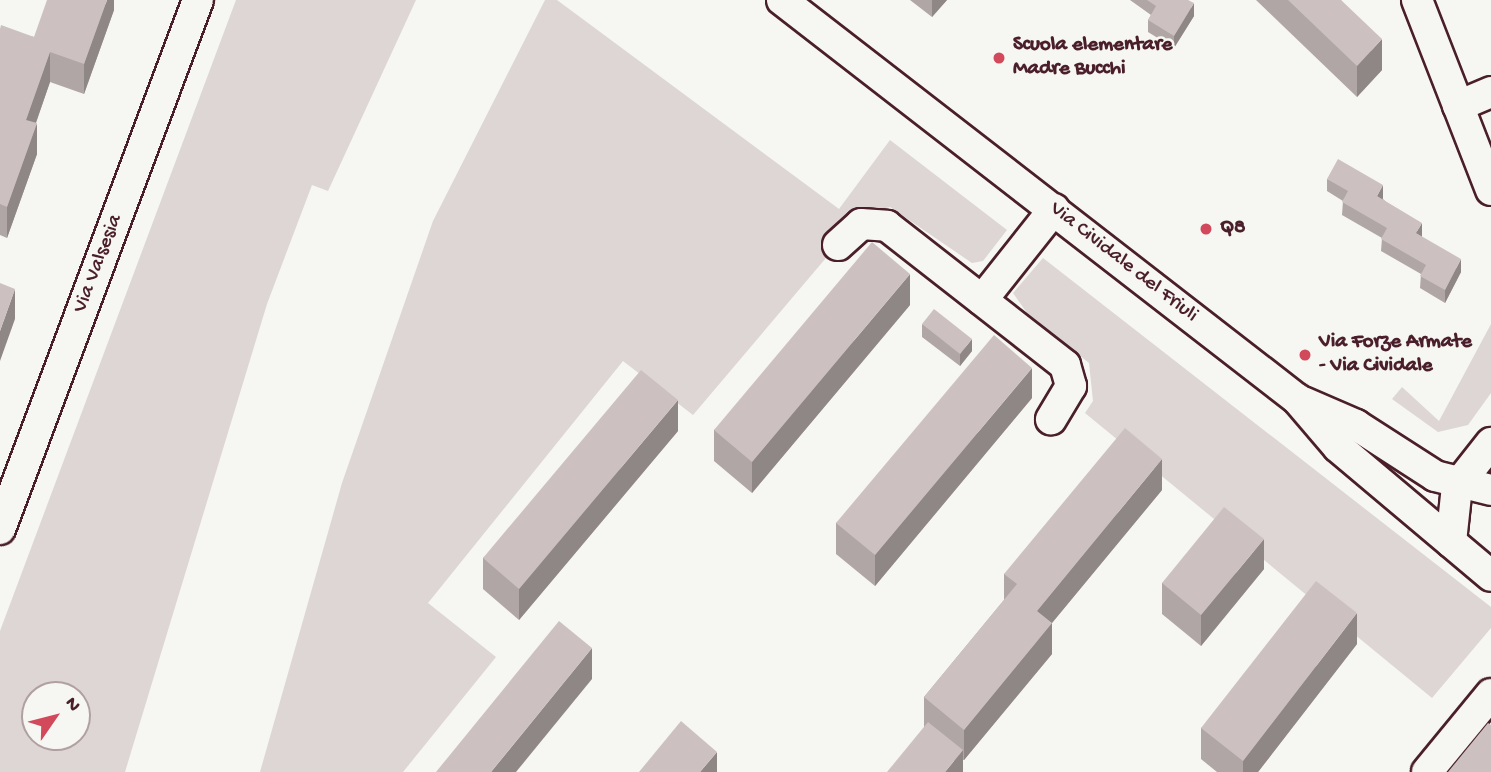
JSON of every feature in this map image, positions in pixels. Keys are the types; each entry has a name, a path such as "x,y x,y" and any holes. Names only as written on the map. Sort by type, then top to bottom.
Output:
{"street":[{"name":"Via Valsesia","path":"0,529 198,0"},
{"name":"Via Cividale del Friuli","path":"782,0 1297,399 1338,447 1491,576"},
{"path":"1417,0 1491,190"},
{"path":"1458,106 1491,92"},
{"path":"982,299 1054,209"},
{"path":"838,245 860,224 887,226 1065,365 1071,386 1051,419"},
{"path":"1297,399 1356,425 1457,486 1491,490"},
{"path":"1451,542 1457,486 1491,443"},
{"path":"1427,772 1491,694"}],"shaded area":[{"path":"236,0 416,0 328,191 312,185 267,304 125,772 0,772 0,631"},
{"path":"545,0 557,0 839,209 890,140 1007,230 983,261 972,263 890,207 864,213 693,415 623,361 428,603 496,657 403,772 260,772 342,483 433,221"},
{"path":"1043,258 1491,607 1491,628 1432,698 1085,413 1093,401 1089,363 1027,313 1013,293"},
{"path":"1491,324 1491,393 1468,425 1438,432 1392,399 1402,387 1439,421"}],"building":[{"path":"47,0 107,0 84,64 50,52 26,120 37,123 7,207 0,204 0,29 1,25 34,37"},
{"path":"1147,0 1188,0 1194,3 1174,36 1148,20 1156,6"},
{"path":"1288,0 1341,0 1382,39 1357,66"},
{"path":"1338,159 1383,185 1377,196 1422,223 1416,233 1461,259 1445,290 1420,276 1426,265 1381,239 1387,228 1342,202 1348,191 1327,179"},
{"path":"872,242 910,274 752,462 714,430"},
{"path":"0,283 15,289 0,331"},
{"path":"934,309 972,339 960,354 922,324"},
{"path":"994,335 1032,368 875,555 836,523"},
{"path":"641,370 678,400 519,589 483,558"},
{"path":"1125,428 1162,459 1037,611 1052,623 964,730 924,697 1017,584 1004,574"},
{"path":"1224,507 1264,539 1201,615 1162,583"},
{"path":"1316,581 1357,613 1243,761 1201,728"},
{"path":"559,621 592,648 491,772 436,772"},
{"path":"681,721 717,752 700,772 639,772"},
{"path":"928,722 963,750 945,772 887,772"},
{"path":"1488,723 1491,725 1491,772 1448,772"}],"place":[{"name":"Scuola elementare Madre Bucchi","path":"999,58"},
{"name":"Q8","path":"1206,229"},
{"name":"Via Forze Armate - Via Cividale","path":"1305,355"}]}
